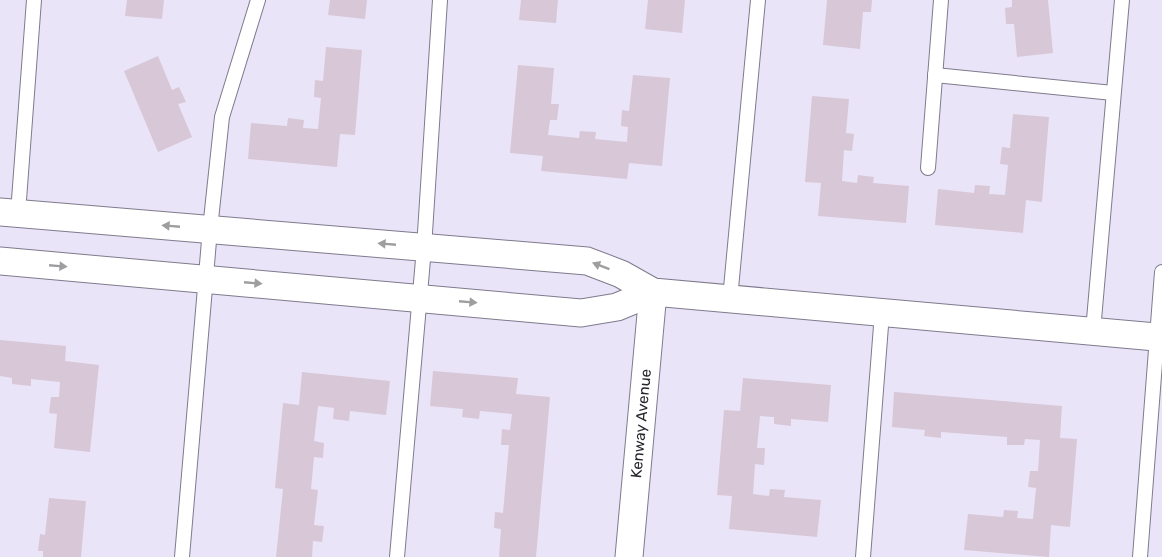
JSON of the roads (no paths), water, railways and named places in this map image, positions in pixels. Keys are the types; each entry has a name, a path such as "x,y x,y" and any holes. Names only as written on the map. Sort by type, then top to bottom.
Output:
{"street":[{"path":"9,213 587,261 621,274 653,292 1156,337"},
{"path":"0,261 581,313 617,307 653,292"},
{"name":"Kenway Avenue","path":"629,557 653,292"}],"lane":[{"path":"9,213 34,0"},
{"path":"182,557 210,229 222,117 258,0"},
{"path":"397,557 424,248 440,0"},
{"path":"730,299 758,0"},
{"path":"928,168 941,0"},
{"path":"1093,331 1122,0"},
{"path":"935,75 1113,93"},
{"path":"1140,557 1162,272"},
{"path":"864,557 882,313"}]}
